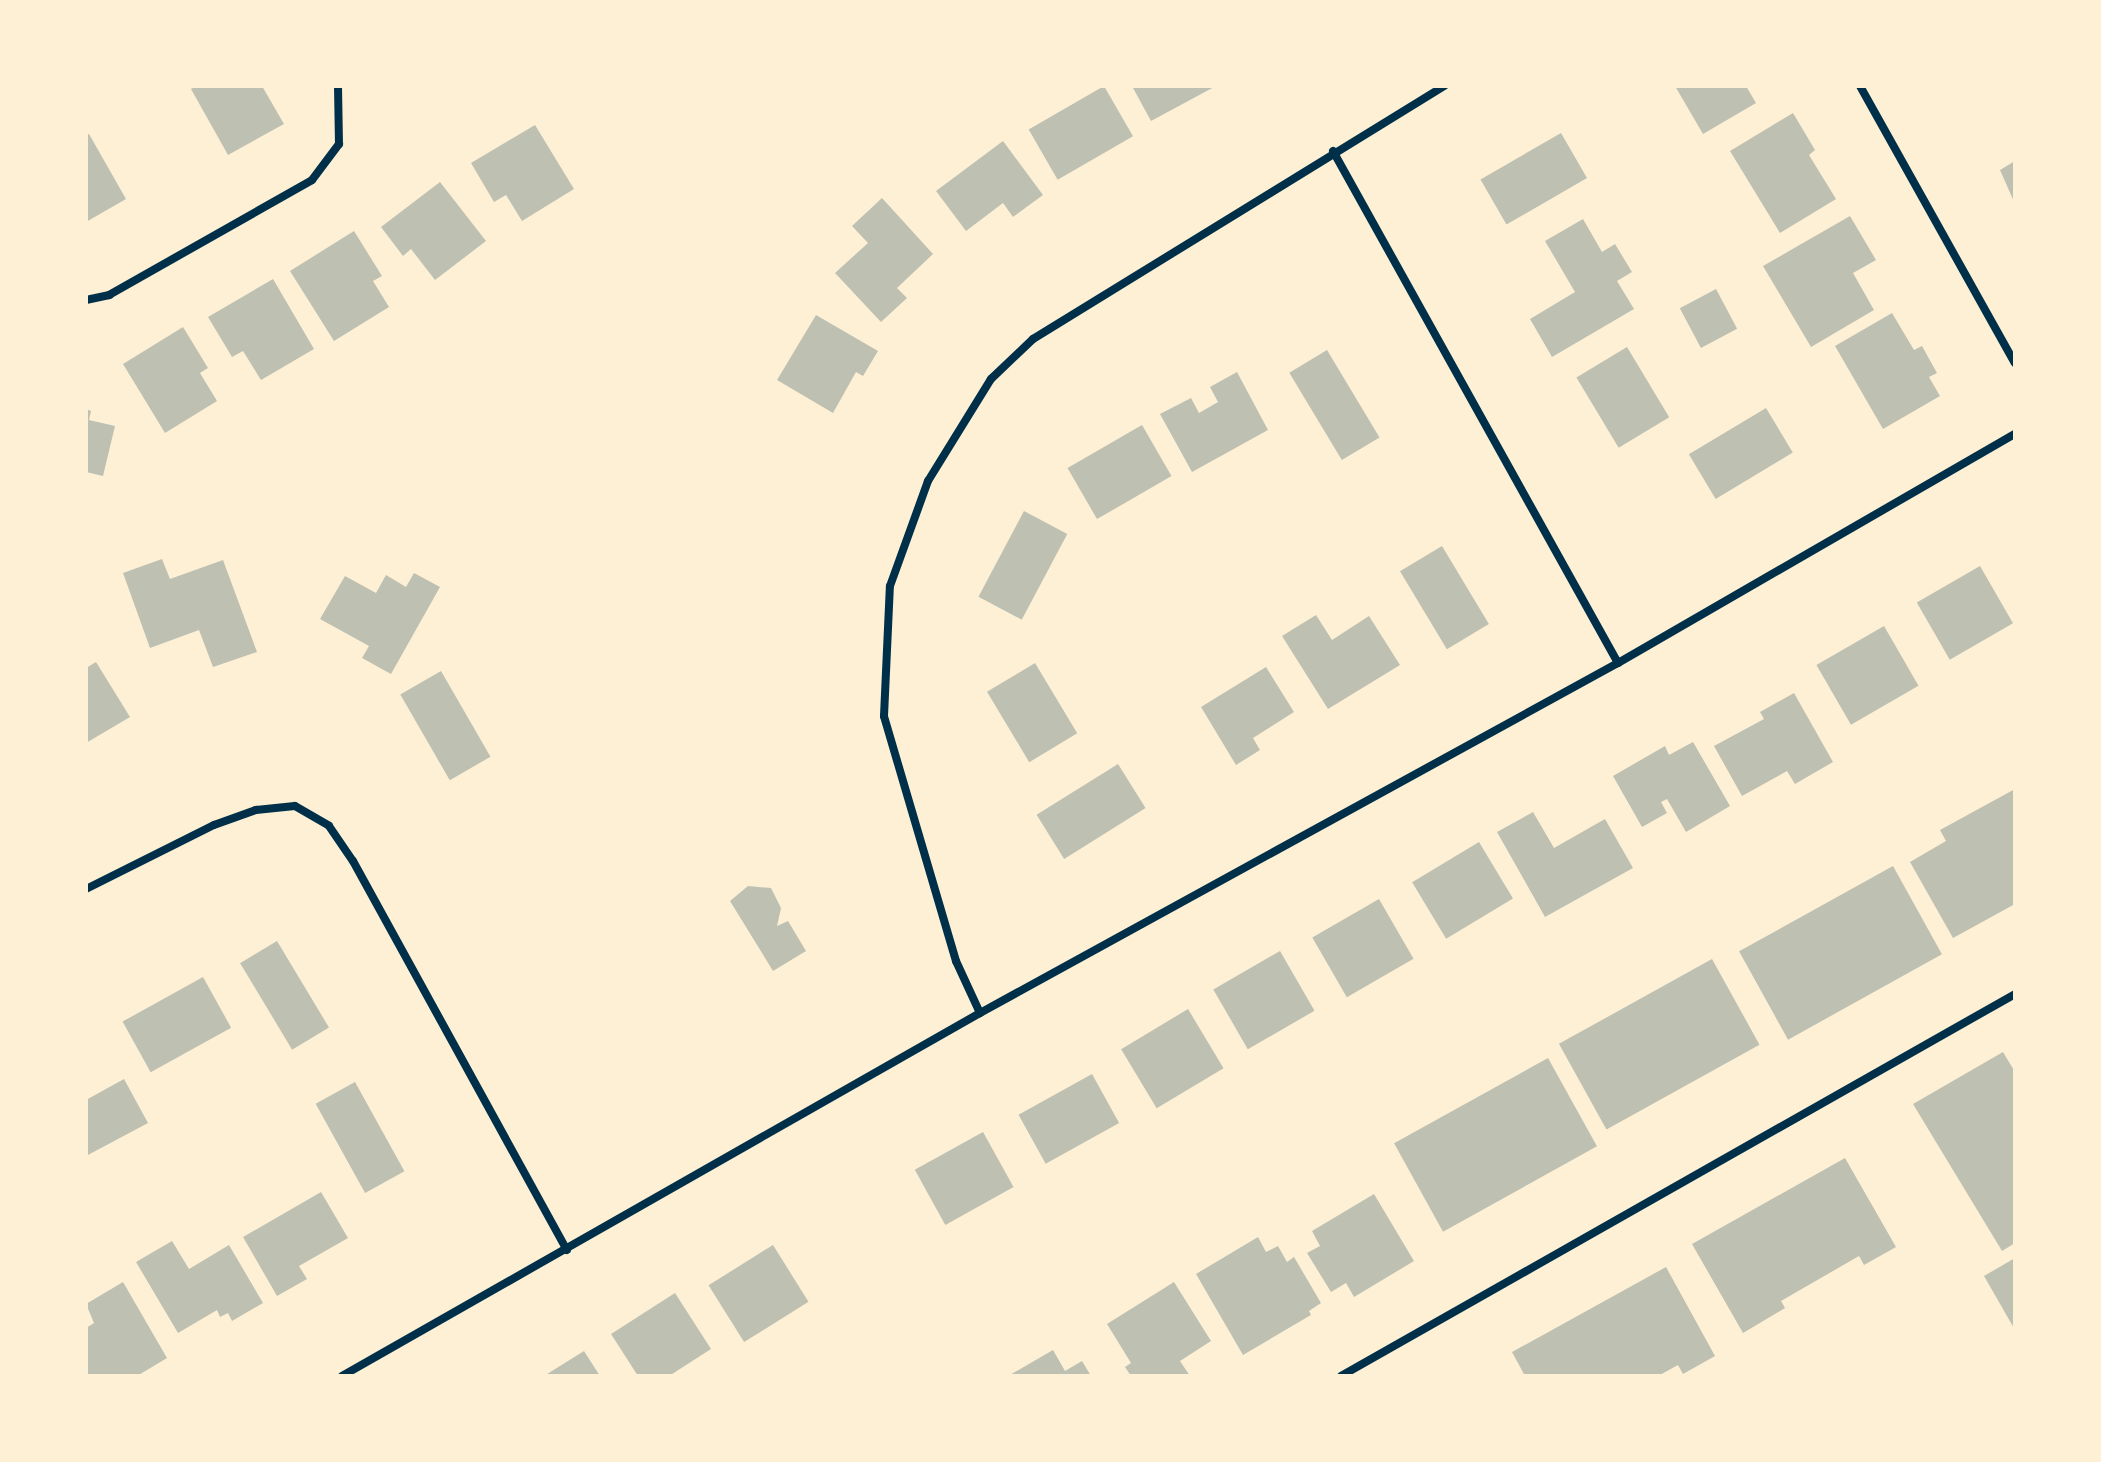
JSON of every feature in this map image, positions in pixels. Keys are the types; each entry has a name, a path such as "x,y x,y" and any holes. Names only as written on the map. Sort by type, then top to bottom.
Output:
{"street":[{"path":"86,300 109,295 312,180 339,144 338,86"},
{"path":"980,1013 956,961 884,716 890,586 928,481 991,379 1033,339 1333,151 1445,86"},
{"path":"1860,86 2015,363"},
{"path":"1333,151 1618,663"},
{"path":"342,1376 980,1013 1618,663 2015,434"},
{"path":"86,889 256,810 295,806 329,826 353,861 567,1250"},
{"path":"1341,1376 2015,994"}],"building":[{"path":"196,86 262,86 284,124 228,155 191,89"},
{"path":"1104,86 1133,136 1058,180 1029,130"},
{"path":"1132,86 1216,86 1151,121"},
{"path":"1675,86 1746,86 1756,103 1703,134"},
{"path":"1793,113 1815,150 1809,155 1836,199 1780,233 1730,151"},
{"path":"535,125 574,189 522,221 506,195 494,202 471,163"},
{"path":"1561,133 1587,178 1506,225 1480,180"},
{"path":"89,134 126,199 86,222 86,135"},
{"path":"1003,141 1043,195 1013,217 1003,203 966,231 936,191"},
{"path":"2015,161 2015,204 2000,170"},
{"path":"440,182 486,241 435,280 411,249 403,256 381,227"},
{"path":"882,198 933,254 897,288 907,298 881,322 835,273 868,243 852,226"},
{"path":"1850,216 1876,260 1853,273 1874,310 1811,347 1763,266"},
{"path":"1583,219 1602,252 1615,244 1632,272 1617,281 1634,309 1552,357 1530,319 1575,292 1545,241"},
{"path":"354,231 382,276 373,281 389,307 334,341 290,271"},
{"path":"273,279 314,349 261,380 243,351 232,357 208,317"},
{"path":"1716,289 1737,329 1701,348 1680,308"},
{"path":"1892,313 1914,350 1922,346 1937,373 1929,377 1940,396 1883,429 1835,346"},
{"path":"816,315 878,351 863,376 856,372 833,413 777,380"},
{"path":"183,327 208,368 200,373 217,401 165,433 123,364"},
{"path":"1627,347 1669,417 1619,448 1576,377"},
{"path":"1327,350 1380,437 1342,460 1289,373"},
{"path":"1237,372 1268,430 1192,472 1160,414 1191,398 1199,413 1218,402 1210,387"},
{"path":"1766,408 1793,453 1716,499 1689,454"},
{"path":"86,409 91,411 89,420 115,426 103,476 86,472"},
{"path":"1142,425 1172,476 1097,519 1068,468"},
{"path":"1024,511 1067,534 1022,620 978,597"},
{"path":"1442,546 1489,624 1447,649 1400,571"},
{"path":"162,559 170,579 223,560 257,652 213,667 199,630 150,648 123,573"},
{"path":"1980,566 2013,623 1950,660 1917,602"},
{"path":"414,573 440,587 391,674 362,658 369,646 320,619 345,576 376,593 386,575 406,587"},
{"path":"1316,615 1332,640 1369,616 1400,665 1328,709 1282,636"},
{"path":"1884,626 1918,686 1851,725 1816,665"},
{"path":"96,662 130,717 86,743 86,668"},
{"path":"1035,663 1077,733 1029,762 987,692"},
{"path":"1266,667 1294,712 1253,738 1260,750 1236,765 1201,707"},
{"path":"441,671 491,757 450,780 400,694"},
{"path":"1794,693 1833,762 1795,784 1787,771 1742,796 1714,746 1764,719 1760,712"},
{"path":"1693,742 1730,806 1686,832 1667,799 1661,802 1667,813 1642,827 1613,776 1665,746 1669,755"},
{"path":"1118,764 1146,808 1064,859 1037,815"},
{"path":"2015,789 2015,904 1953,938 1910,862 1946,841 1940,830"},
{"path":"1533,812 1554,848 1605,819 1633,868 1545,917 1497,832"},
{"path":"1479,842 1513,899 1446,939 1412,882"},
{"path":"1893,866 1942,954 1788,1040 1739,951"},
{"path":"748,886 771,888 781,908 777,926 788,921 806,951 773,971 730,901"},
{"path":"1379,899 1414,959 1347,997 1312,938"},
{"path":"277,941 329,1028 292,1050 240,963"},
{"path":"1280,951 1314,1011 1248,1049 1213,989"},
{"path":"1712,959 1760,1045 1606,1130 1559,1044"},
{"path":"203,977 231,1028 151,1072 123,1022"},
{"path":"1188,1009 1224,1068 1157,1108 1121,1049"},
{"path":"2003,1052 2015,1072 2015,1243 2002,1251 1913,1104"},
{"path":"1548,1058 1597,1146 1443,1232 1394,1143"},
{"path":"1092,1074 1119,1123 1046,1164 1019,1115"},
{"path":"124,1079 148,1123 86,1156 86,1100"},
{"path":"355,1082 404,1171 365,1193 316,1104"},
{"path":"983,1132 1014,1187 945,1225 915,1170"},
{"path":"1845,1158 1896,1247 1864,1265 1859,1256 1781,1301 1785,1308 1743,1333 1692,1244"},
{"path":"321,1192 348,1238 299,1266 307,1279 277,1296 243,1237"},
{"path":"1374,1194 1414,1261 1354,1297 1346,1283 1331,1292 1307,1253 1320,1246 1312,1231"},
{"path":"1258,1237 1266,1252 1278,1246 1287,1262 1294,1257 1321,1303 1309,1311 1311,1315 1243,1355 1196,1274"},
{"path":"172,1241 189,1269 229,1245 263,1303 232,1321 228,1313 220,1317 217,1310 178,1333 136,1262"},
{"path":"773,1245 809,1302 744,1342 709,1285"},
{"path":"2015,1258 2015,1330 1984,1276"},
{"path":"1666,1267 1715,1356 1683,1374 1678,1365 1658,1376 1525,1376 1512,1352"},
{"path":"123,1282 167,1358 137,1376 86,1376 86,1328 94,1323 86,1304"},
{"path":"1174,1282 1211,1341 1180,1361 1190,1376 1131,1376 1125,1367 1131,1363 1107,1324"},
{"path":"675,1293 711,1349 669,1376 638,1376 611,1334"},
{"path":"1053,1350 1065,1371 1082,1361 1091,1376 1008,1376"},
{"path":"584,1351 600,1376 544,1376"}]}
